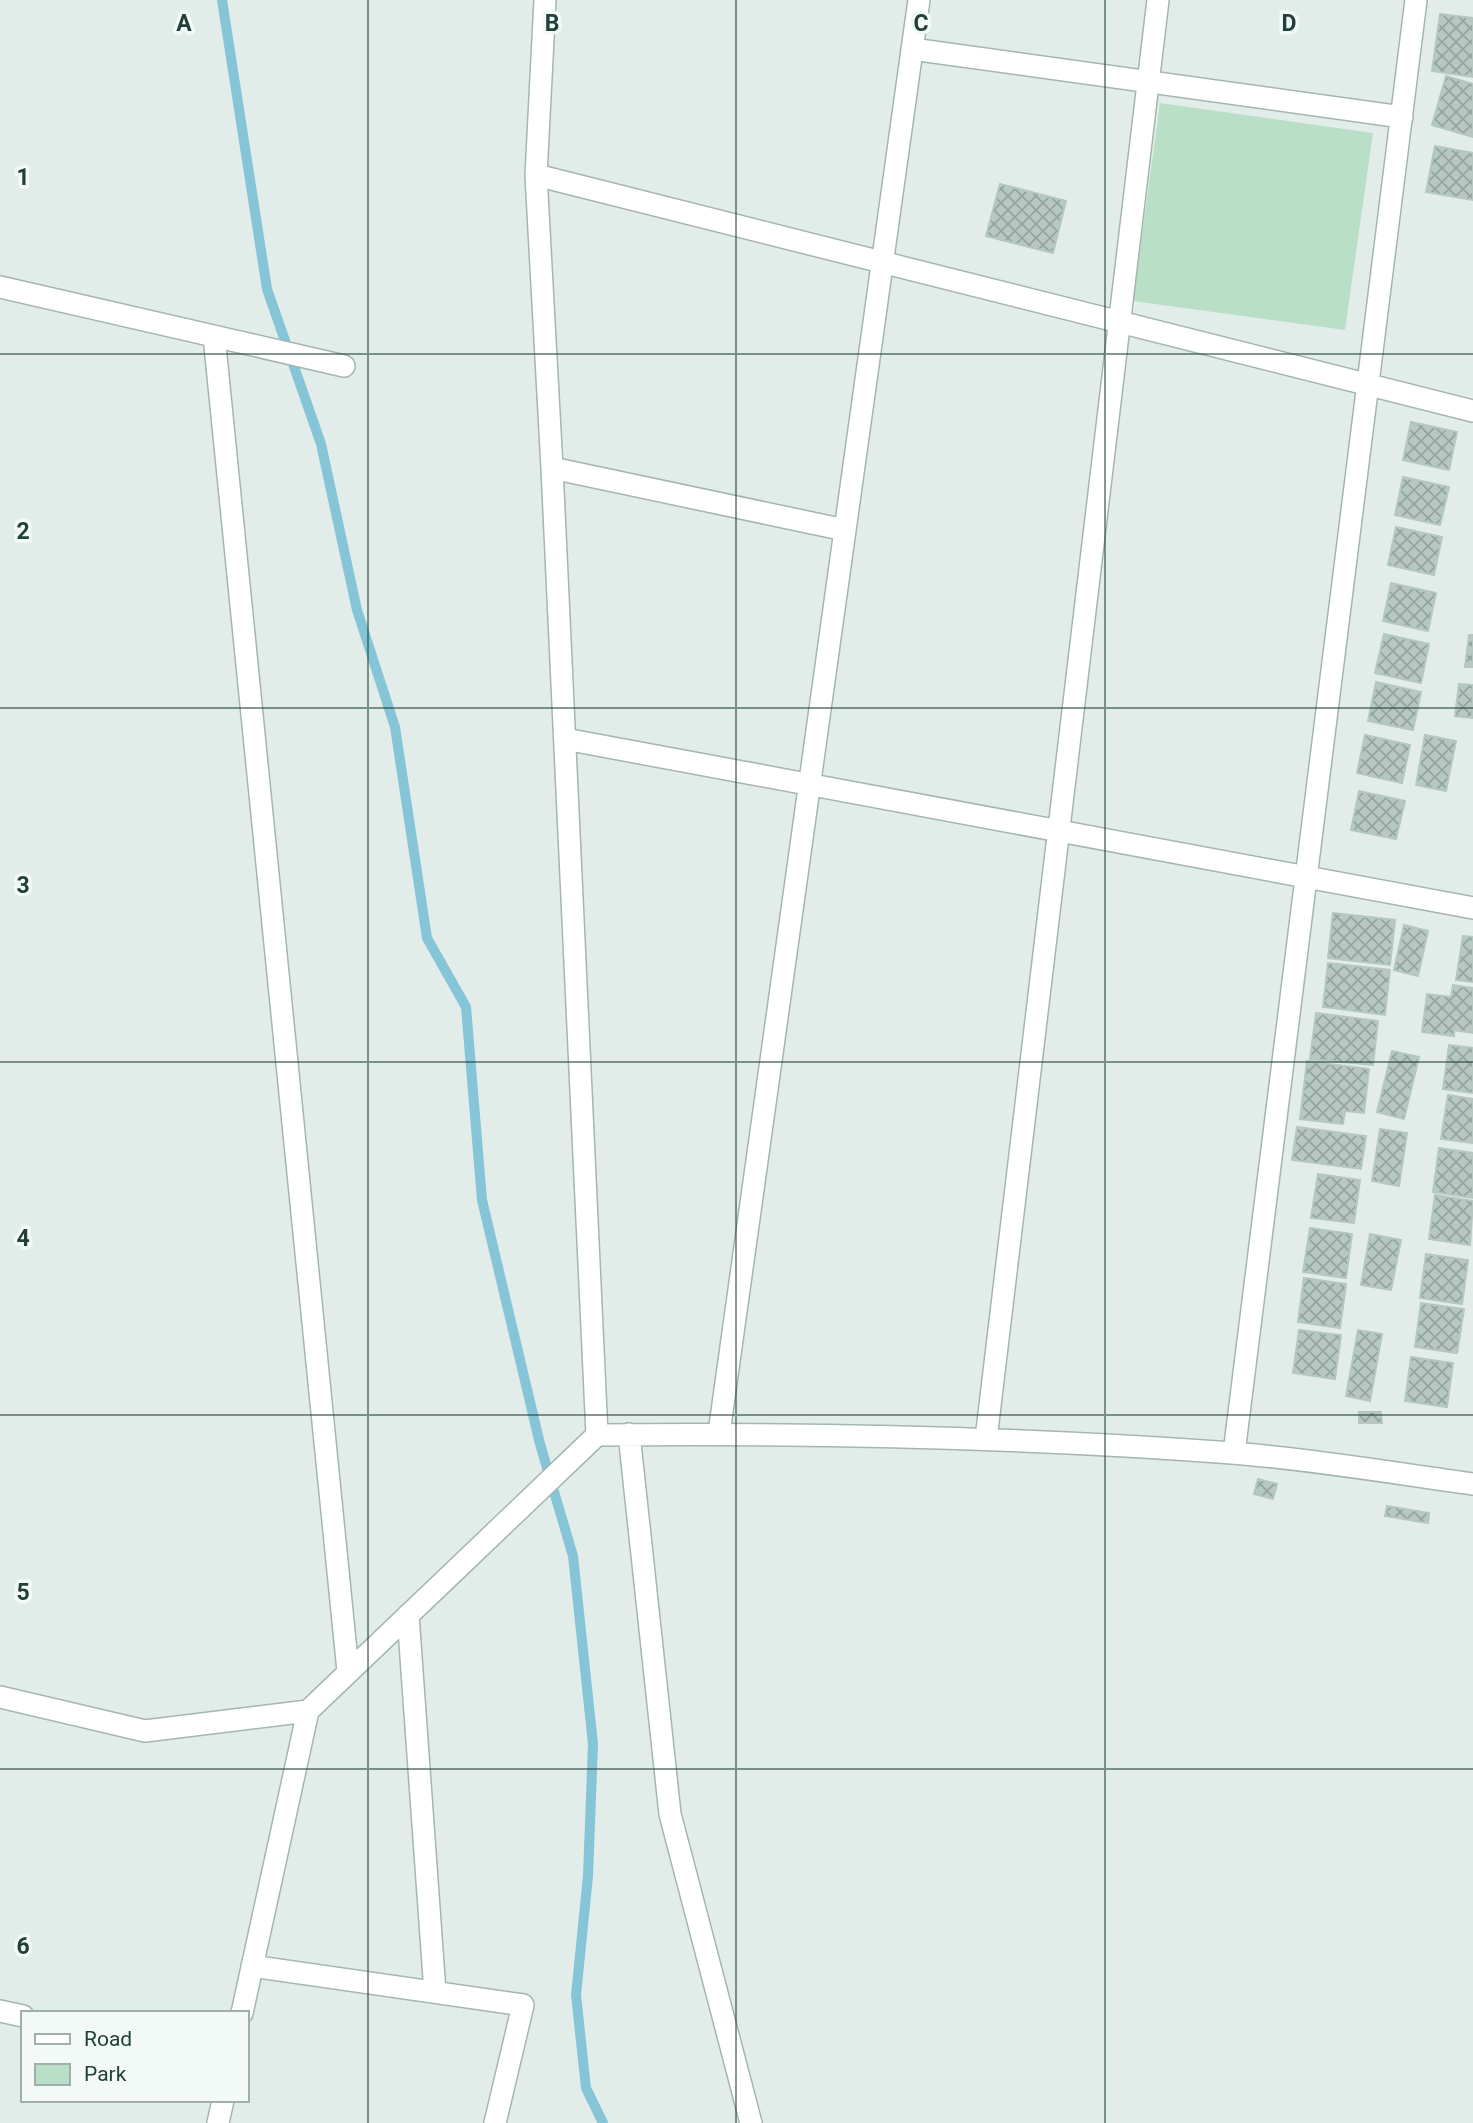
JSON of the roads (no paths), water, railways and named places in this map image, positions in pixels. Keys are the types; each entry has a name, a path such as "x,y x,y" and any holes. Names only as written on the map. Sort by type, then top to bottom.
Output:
{"street":[{"path":"545,0 536,176 597,1435"},
{"path":"719,1433 919,0"},
{"path":"986,1439 1158,0"},
{"path":"1234,1453 1416,0"},
{"path":"912,49 1402,117"},
{"path":"536,176 1473,411"},
{"path":"0,287 344,366"},
{"path":"214,336 348,1671"},
{"path":"552,468 845,530"},
{"path":"565,738 1473,908"},
{"path":"242,2011 307,1711 597,1435 719,1433 986,1439 1234,1453 1473,1484"},
{"path":"629,1434 670,1814 751,2123"},
{"path":"408,1615 435,1992"},
{"path":"0,1697 145,1731 307,1711"},
{"path":"252,1966 523,2005 495,2123"},
{"path":"0,2011 21,2016"},
{"path":"218,2123 223,2102"}],"waterway":[{"path":"222,0 267,289 321,444 357,610 395,727 427,938 466,1007 482,1200 540,1444 573,1556 593,1744 588,1876 576,1995 586,2088 603,2123"}]}
